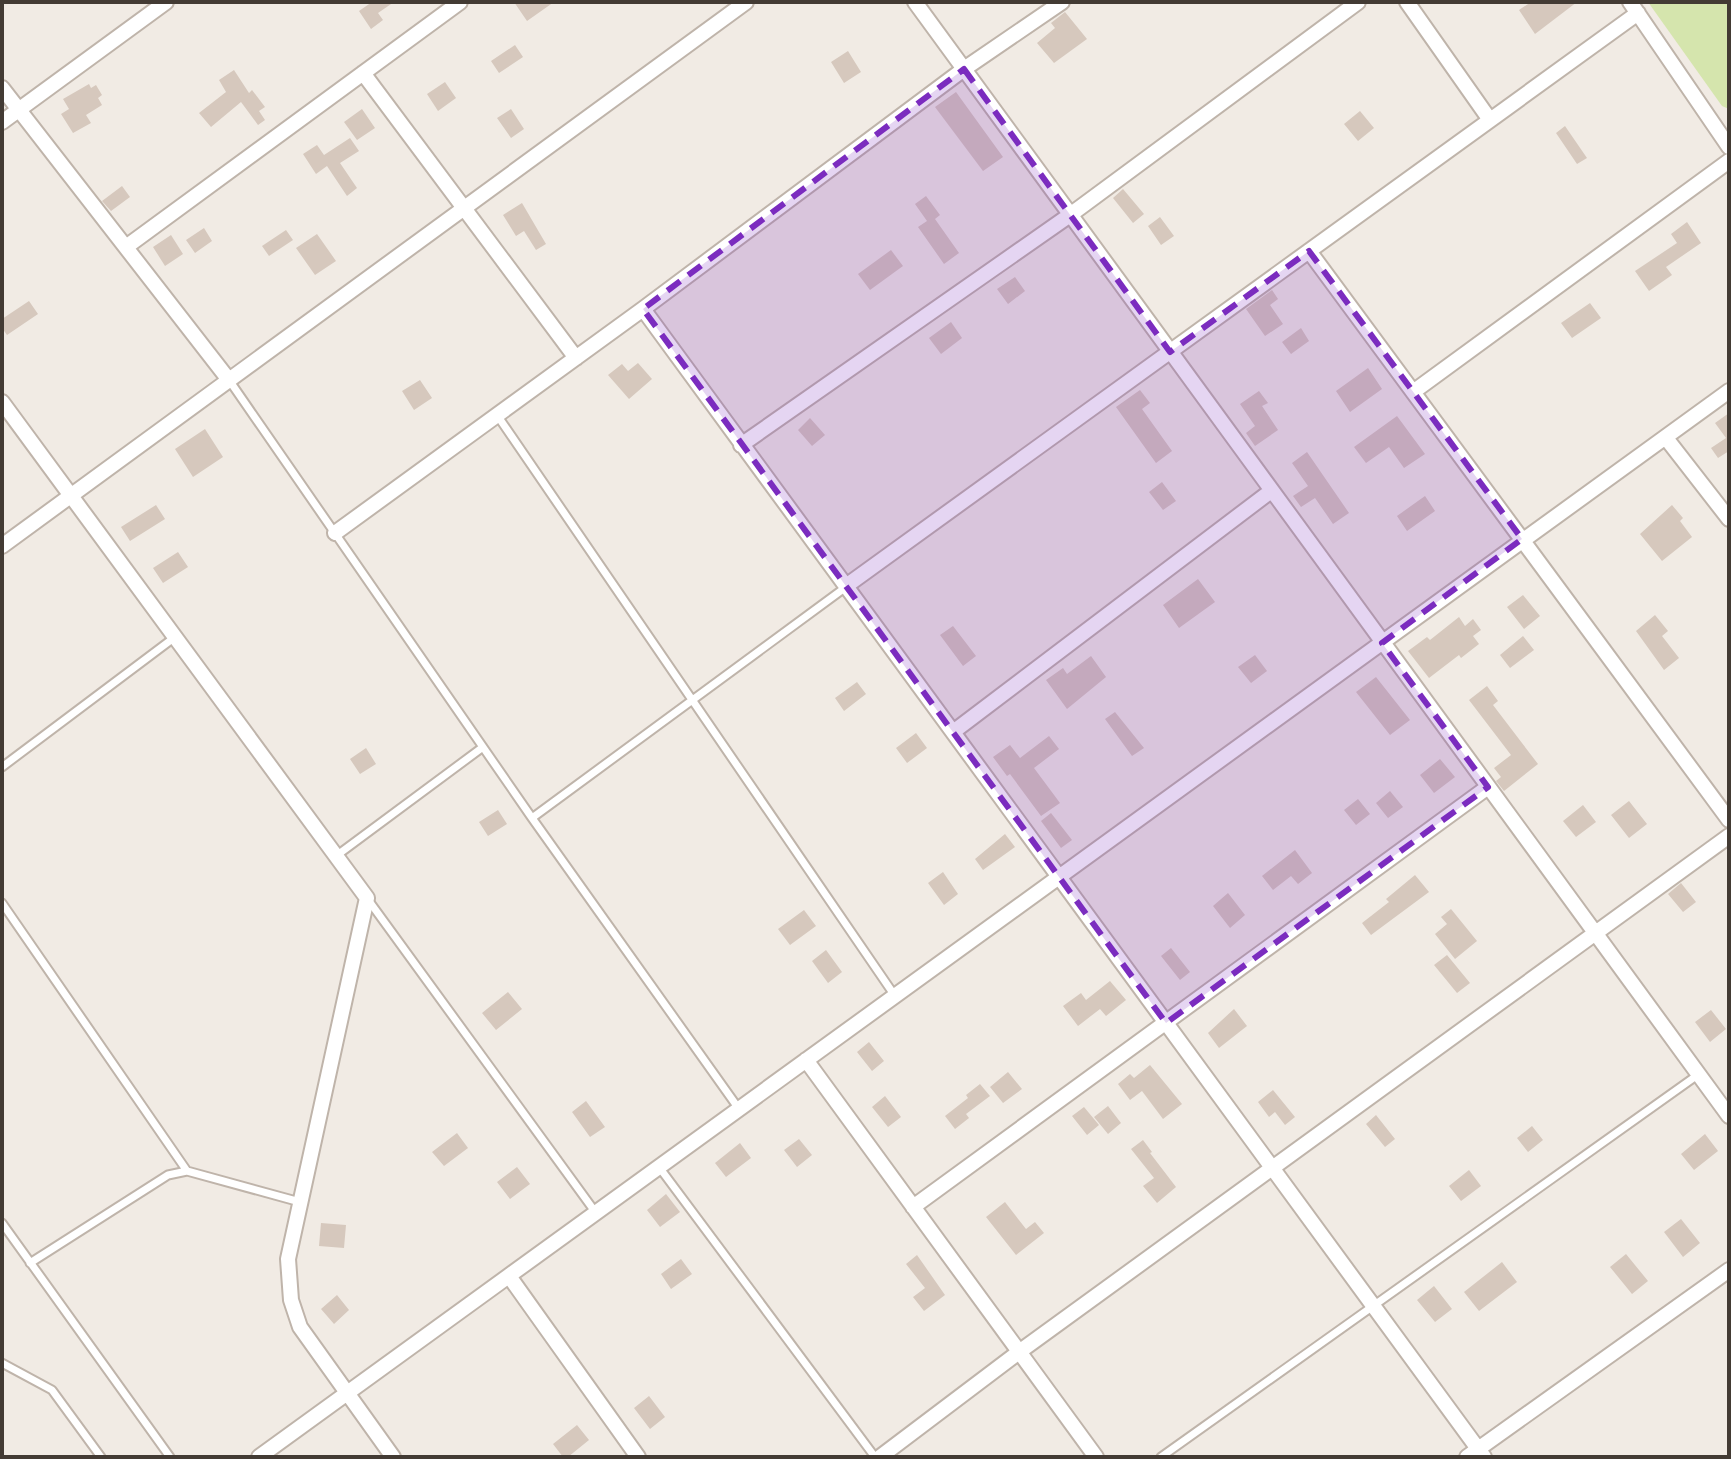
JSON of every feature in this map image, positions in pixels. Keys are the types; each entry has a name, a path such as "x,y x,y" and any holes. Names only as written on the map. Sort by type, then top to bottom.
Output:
{"street":[{"path":"2,122 166,2"},
{"path":"126,247 460,2"},
{"path":"2,546 746,2"},
{"path":"915,2 1729,1116"},
{"path":"335,533 643,309 964,69 1062,2"},
{"path":"741,445 1070,215 1358,2"},
{"path":"1407,2 1490,120"},
{"path":"846,586 1490,120 1634,8 1726,137"},
{"path":"363,73 576,358"},
{"path":"2,88 229,380"},
{"path":"1413,392 1729,161"},
{"path":"1309,251 1729,820"},
{"path":"643,309 1373,1306 1476,1454 1729,1270"},
{"path":"259,1457 1729,391"},
{"path":"2,402 367,898 288,1259 291,1300 300,1327 393,1457"},
{"path":"1666,438 1729,519"},
{"path":"953,732 1271,491"},
{"path":"913,1207 1488,787"},
{"path":"878,1457 1729,836"},
{"path":"806,1060 1096,1457"},
{"path":"509,1276 638,1457"}],"lane":[{"path":"229,380 532,818 739,1109"},
{"path":"497,415 895,996"},
{"path":"532,818 846,586"},
{"path":"2,767 175,637"},
{"path":"336,856 483,747"},
{"path":"367,898 596,1213"},
{"path":"2,903 187,1171"},
{"path":"1161,1457 1699,1074"},
{"path":"659,1167 878,1457"},
{"path":"30,1263 168,1175 187,1171 300,1202"},
{"path":"2,1223 170,1457"},
{"path":"2,1363 52,1390 101,1457"}],"highlighted area":[{"path":"964,69 1170,352 1309,251 1522,539 1382,643 1488,787 1166,1023 643,309"}],"green space":[{"path":"1648,2 1729,2 1729,109 1722,106"}],"building":[{"path":"372,2 394,2 378,13 383,20 371,29 359,11"},
{"path":"514,2 554,2 527,21"},
{"path":"1531,2 1577,2 1535,34 1519,10"},
{"path":"1065,12 1087,39 1054,63 1037,43 1055,28 1051,23"},
{"path":"515,45 523,57 499,73 491,61"},
{"path":"848,51 861,72 844,83 831,62"},
{"path":"234,70 249,93 252,90 265,107 259,111 265,120 258,125 241,102 211,127 199,113 226,92 219,80"},
{"path":"445,82 456,98 438,111 427,94"},
{"path":"89,84 91,88 96,85 102,95 98,98 102,105 86,115 91,123 73,133 61,114 69,109 63,99"},
{"path":"956,92 1003,157 983,171 935,107"},
{"path":"362,109 375,128 357,140 344,122"},
{"path":"511,109 524,129 511,138 497,118"},
{"path":"1360,111 1374,128 1358,141 1344,124"},
{"path":"1565,126 1587,158 1577,164 1556,133"},
{"path":"350,138 359,151 340,163 357,188 347,196 327,166 316,174 303,154 317,145 324,155"},
{"path":"122,186 130,197 111,211 102,201"},
{"path":"1123,189 1144,214 1133,223 1113,198"},
{"path":"926,196 940,215 935,219 959,253 944,264 918,227 927,221 915,204"},
{"path":"522,203 546,244 536,250 524,231 516,236 503,215"},
{"path":"1160,217 1174,236 1161,245 1148,226"},
{"path":"1687,222 1701,243 1666,267 1672,275 1649,291 1635,271 1677,243 1671,234"},
{"path":"204,228 212,241 195,253 186,240"},
{"path":"286,230 293,240 269,256 262,246"},
{"path":"317,234 336,261 315,275 296,248"},
{"path":"171,235 183,254 165,266 153,247"},
{"path":"891,250 903,266 870,290 858,274"},
{"path":"1015,277 1025,291 1008,304 997,289"},
{"path":"1272,290 1278,299 1270,305 1283,324 1265,336 1246,309"},
{"path":"29,301 38,314 7,335 2,328 2,319"},
{"path":"1590,303 1601,318 1572,338 1561,323"},
{"path":"951,322 962,338 941,354 929,338"},
{"path":"1301,328 1309,341 1291,354 1282,342"},
{"path":"638,363 652,379 629,399 608,375 622,364 628,371"},
{"path":"1368,368 1382,389 1350,412 1336,391"},
{"path":"420,380 432,398 414,410 402,391"},
{"path":"1140,390 1150,403 1142,409 1172,451 1156,463 1116,407"},
{"path":"1259,391 1268,403 1262,406 1278,430 1255,446 1246,433 1255,426 1240,404"},
{"path":"1729,413 1729,451 1718,458 1711,448 1726,438 1715,423"},
{"path":"1397,416 1425,454 1404,468 1389,447 1366,463 1354,447"},
{"path":"810,418 825,435 812,446 798,430"},
{"path":"205,429 223,457 193,477 175,449"},
{"path":"1307,452 1349,513 1333,524 1315,498 1301,507 1293,496 1308,486 1292,463"},
{"path":"1162,482 1176,501 1163,510 1149,492"},
{"path":"1425,496 1435,511 1407,531 1397,516"},
{"path":"156,505 165,519 130,541 121,527"},
{"path":"1672,505 1683,518 1680,521 1692,537 1662,561 1640,534"},
{"path":"178,552 188,567 163,583 153,568"},
{"path":"1198,579 1215,602 1179,628 1163,605"},
{"path":"1523,595 1540,616 1524,629 1507,607"},
{"path":"1655,615 1668,631 1662,636 1679,658 1664,670 1636,631"},
{"path":"1459,617 1465,626 1473,619 1481,630 1473,636 1479,644 1429,678 1408,651 1427,637 1430,640"},
{"path":"953,626 976,656 963,666 940,635"},
{"path":"1523,636 1534,650 1510,668 1500,655"},
{"path":"1255,655 1267,671 1251,683 1238,667"},
{"path":"1091,656 1106,677 1067,709 1046,680 1063,668 1067,674"},
{"path":"1376,677 1410,720 1390,735 1356,692"},
{"path":"857,682 866,694 844,711 835,698"},
{"path":"1487,686 1498,701 1493,705 1538,764 1504,791 1496,781 1501,777 1494,768 1511,755 1469,700"},
{"path":"1115,712 1144,748 1132,756 1105,719"},
{"path":"916,733 927,748 907,763 896,748"},
{"path":"1049,736 1059,749 1034,768 1060,803 1041,816 1010,774 1007,776 993,757 1010,745 1020,758"},
{"path":"366,748 376,764 360,774 350,759"},
{"path":"1440,759 1455,777 1434,793 1420,775"},
{"path":"1390,791 1403,807 1388,818 1376,803"},
{"path":"1358,799 1370,814 1356,825 1344,810"},
{"path":"1629,801 1647,824 1629,838 1611,815"},
{"path":"1583,805 1596,822 1576,837 1563,821"},
{"path":"498,810 507,824 488,836 479,822"},
{"path":"1051,813 1072,840 1061,848 1041,821"},
{"path":"1005,834 1015,847 983,870 975,859"},
{"path":"1295,850 1312,873 1298,884 1291,876 1273,890 1262,876"},
{"path":"943,872 958,894 944,905 928,883"},
{"path":"1415,875 1429,892 1371,935 1362,923 1389,902 1386,899"},
{"path":"1681,883 1696,902 1683,912 1668,894"},
{"path":"1228,893 1245,915 1230,928 1213,906"},
{"path":"1451,909 1477,941 1455,959 1435,934 1447,924 1441,917"},
{"path":"804,910 816,926 790,945 778,929"},
{"path":"1171,948 1190,972 1180,980 1161,956"},
{"path":"826,950 842,972 828,983 812,961"},
{"path":"1447,955 1470,983 1457,993 1434,965"},
{"path":"1110,981 1126,1000 1106,1016 1100,1009 1078,1026 1063,1006 1081,993 1086,1000"},
{"path":"508,992 522,1009 496,1030 482,1013"},
{"path":"1234,1009 1247,1026 1219,1048 1208,1033"},
{"path":"1711,1010 1726,1029 1710,1042 1695,1022"},
{"path":"869,1042 884,1061 872,1071 857,1052"},
{"path":"1150,1065 1182,1104 1163,1119 1142,1091 1130,1100 1118,1084 1130,1074 1134,1078"},
{"path":"1008,1072 1022,1089 1003,1103 990,1087"},
{"path":"980,1084 990,1096 966,1114 969,1118 955,1129 945,1116"},
{"path":"1273,1090 1295,1117 1285,1125 1275,1112 1269,1117 1258,1102"},
{"path":"885,1096 901,1117 888,1127 872,1107"},
{"path":"586,1101 605,1127 590,1137 572,1112"},
{"path":"1108,1106 1121,1123 1108,1134 1094,1117"},
{"path":"1084,1107 1099,1125 1087,1135 1072,1116"},
{"path":"1376,1115 1395,1139 1385,1147 1366,1124"},
{"path":"1532,1126 1543,1140 1528,1152 1517,1138"},
{"path":"457,1133 468,1148 444,1166 432,1152"},
{"path":"1705,1134 1718,1151 1694,1170 1681,1154"},
{"path":"799,1139 812,1155 797,1167 784,1150"},
{"path":"1143,1140 1176,1187 1157,1203 1143,1186 1154,1178 1131,1149"},
{"path":"740,1143 751,1158 726,1177 715,1163"},
{"path":"517,1167 530,1184 510,1199 497,1182"},
{"path":"1469,1170 1481,1186 1461,1201 1449,1186"},
{"path":"666,1194 680,1212 660,1227 647,1210"},
{"path":"1005,1202 1026,1229 1035,1222 1044,1233 1016,1255 986,1217"},
{"path":"1681,1219 1700,1243 1683,1257 1664,1232"},
{"path":"321,1223 346,1225 344,1248 319,1246"},
{"path":"1626,1254 1648,1281 1632,1294 1610,1267"},
{"path":"917,1255 945,1295 924,1311 913,1297 925,1288 906,1264"},
{"path":"681,1259 692,1274 671,1289 661,1274"},
{"path":"1502,1262 1517,1282 1479,1311 1464,1292"},
{"path":"1434,1286 1452,1309 1435,1322 1417,1300"},
{"path":"337,1295 349,1310 334,1324 321,1309"},
{"path":"649,1396 665,1417 650,1429 634,1408"},
{"path":"577,1425 589,1440 568,1457 563,1457 553,1444"}]}
